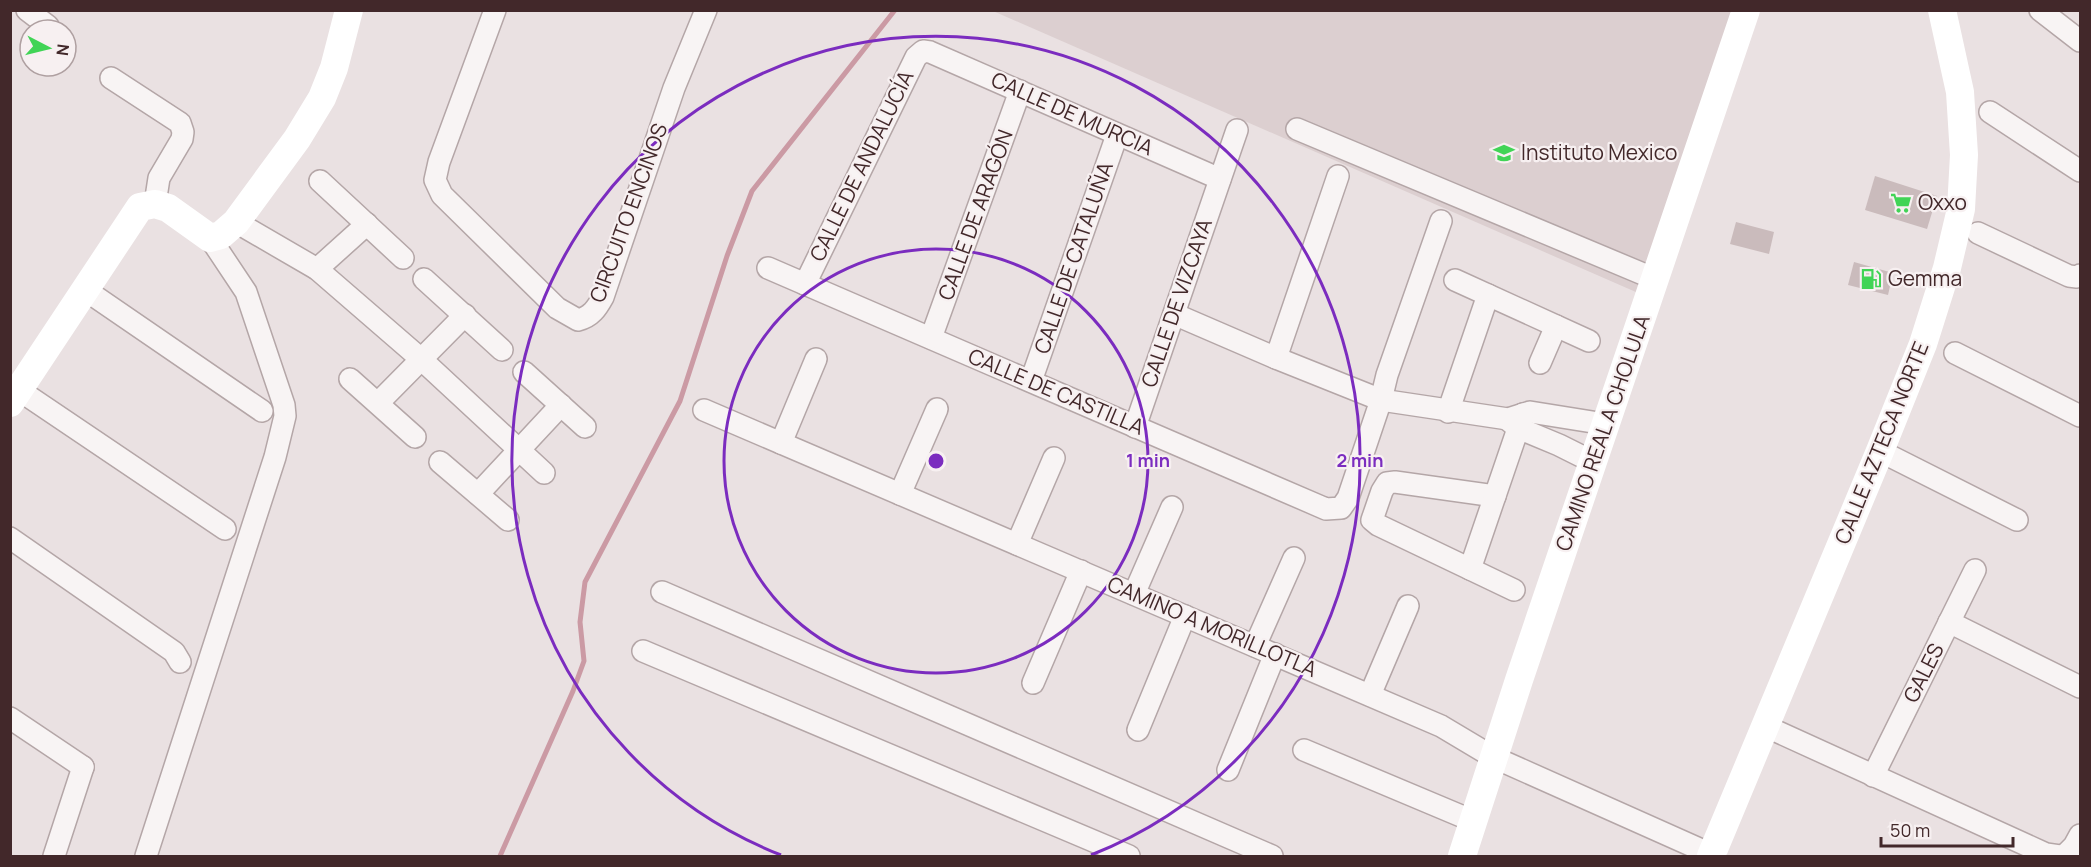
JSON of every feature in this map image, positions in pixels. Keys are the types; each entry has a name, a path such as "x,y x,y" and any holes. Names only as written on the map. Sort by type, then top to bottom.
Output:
{"main road":[{"path":"15,396 87,291 140,207 155,204 168,208 210,238 221,235 236,222 297,139 322,98 334,68 349,10"},
{"name":"CAMINO REAL A CHOLULA","path":"1462,856 1493,757 1746,10"},
{"name":"CALLE AZTECA NORTE","path":"1713,856 1923,344 1947,268 1961,209 1964,155 1960,92 1942,10"}],"street":[{"name":"CIRCUITO ENCINOS","path":"495,10 439,162 435,180 442,195 557,308 578,320 586,318 596,309 603,297 674,88 705,10"},
{"path":"2040,10 2080,41"},
{"name":"CALLE DE MURCIA","path":"923,51 930,52 1220,179"},
{"name":"CALLE DE ANDALUCÍA","path":"805,284 916,57 923,51"},
{"path":"111,78 180,123 183,132 182,139 159,178 155,204"},
{"name":"CALLE DE ARAGÓN","path":"931,338 1020,91"},
{"path":"1990,112 2080,171"},
{"path":"1297,129 1655,279"},
{"name":"CALLE DE VIZCAYA","path":"1135,427 1237,130"},
{"name":"CALLE DE CATALUÑA","path":"1031,381 1117,135"},
{"path":"1276,358 1338,176"},
{"path":"320,181 403,258"},
{"path":"1381,400 1387,375 1441,221"},
{"path":"236,222 317,269 421,359 544,473"},
{"path":"317,269 366,224"},
{"path":"1978,233 2068,276 2079,276"},
{"path":"146,856 275,457 285,416 284,405 246,292 210,238"},
{"name":"CALLE DE CASTILLA","path":"768,268 1326,509 1341,508 1348,498 1381,400"},
{"path":"424,279 502,350"},
{"path":"1455,279 1589,341"},
{"path":"87,291 262,411"},
{"path":"1448,412 1488,295"},
{"path":"1174,314 1381,400 1516,421 1542,438 1593,462"},
{"path":"378,403 465,315"},
{"path":"1540,363 1556,326"},
{"path":"1955,353 2080,417"},
{"path":"781,443 816,359"},
{"path":"524,372 585,427"},
{"path":"350,380 415,437"},
{"path":"15,396 225,529"},
{"path":"478,494 561,405"},
{"path":"900,494 937,409"},
{"name":"CAMINO A MORILLOTLA","path":"704,410 1442,726 1493,757 1713,856"},
{"path":"1470,569 1495,496 1516,421 1530,412 1605,424"},
{"path":"1542,438 1548,416"},
{"path":"1880,451 2017,520"},
{"path":"1017,544 1054,458"},
{"path":"440,462 508,520"},
{"path":"1495,496 1395,482 1387,483 1372,520 1378,525 1514,590"},
{"path":"1134,594 1172,507"},
{"path":"10,538 174,652 180,662"},
{"path":"1256,646 1294,558"},
{"name":"GALES","path":"1873,776 1975,570"},
{"path":"1033,683 1081,571"},
{"path":"662,592 1272,856"},
{"path":"1370,695 1408,606"},
{"path":"1138,730 1185,616"},
{"path":"1949,622 2080,687"},
{"path":"643,651 1129,856"},
{"path":"1228,770 1275,654"},
{"path":"10,718 90,765 54,856"},
{"path":"1766,726 2046,854 2060,856"},
{"path":"1304,750 1473,821"},
{"path":"2064,856 2080,836"}],"shaded area":[{"name":"Instituto Mexico","path":"993,11 1736,11 1645,296"}],"building":[{"name":"Oxxo","path":"1875,176 1937,196 1927,229 1865,210"},
{"path":"1736,222 1774,232 1769,254 1730,244"},
{"name":"Gemma","path":"1854,262 1893,273 1888,295 1848,285"}],"waterway":[{"path":"500,856 584,661 580,622 585,582 680,401 727,256 752,191 895,10"}],"place":[{"name":"Instituto Mexico","path":"1504,153"},
{"name":"Oxxo","path":"1901,203"},
{"name":"Gemma","path":"1871,279"}]}
